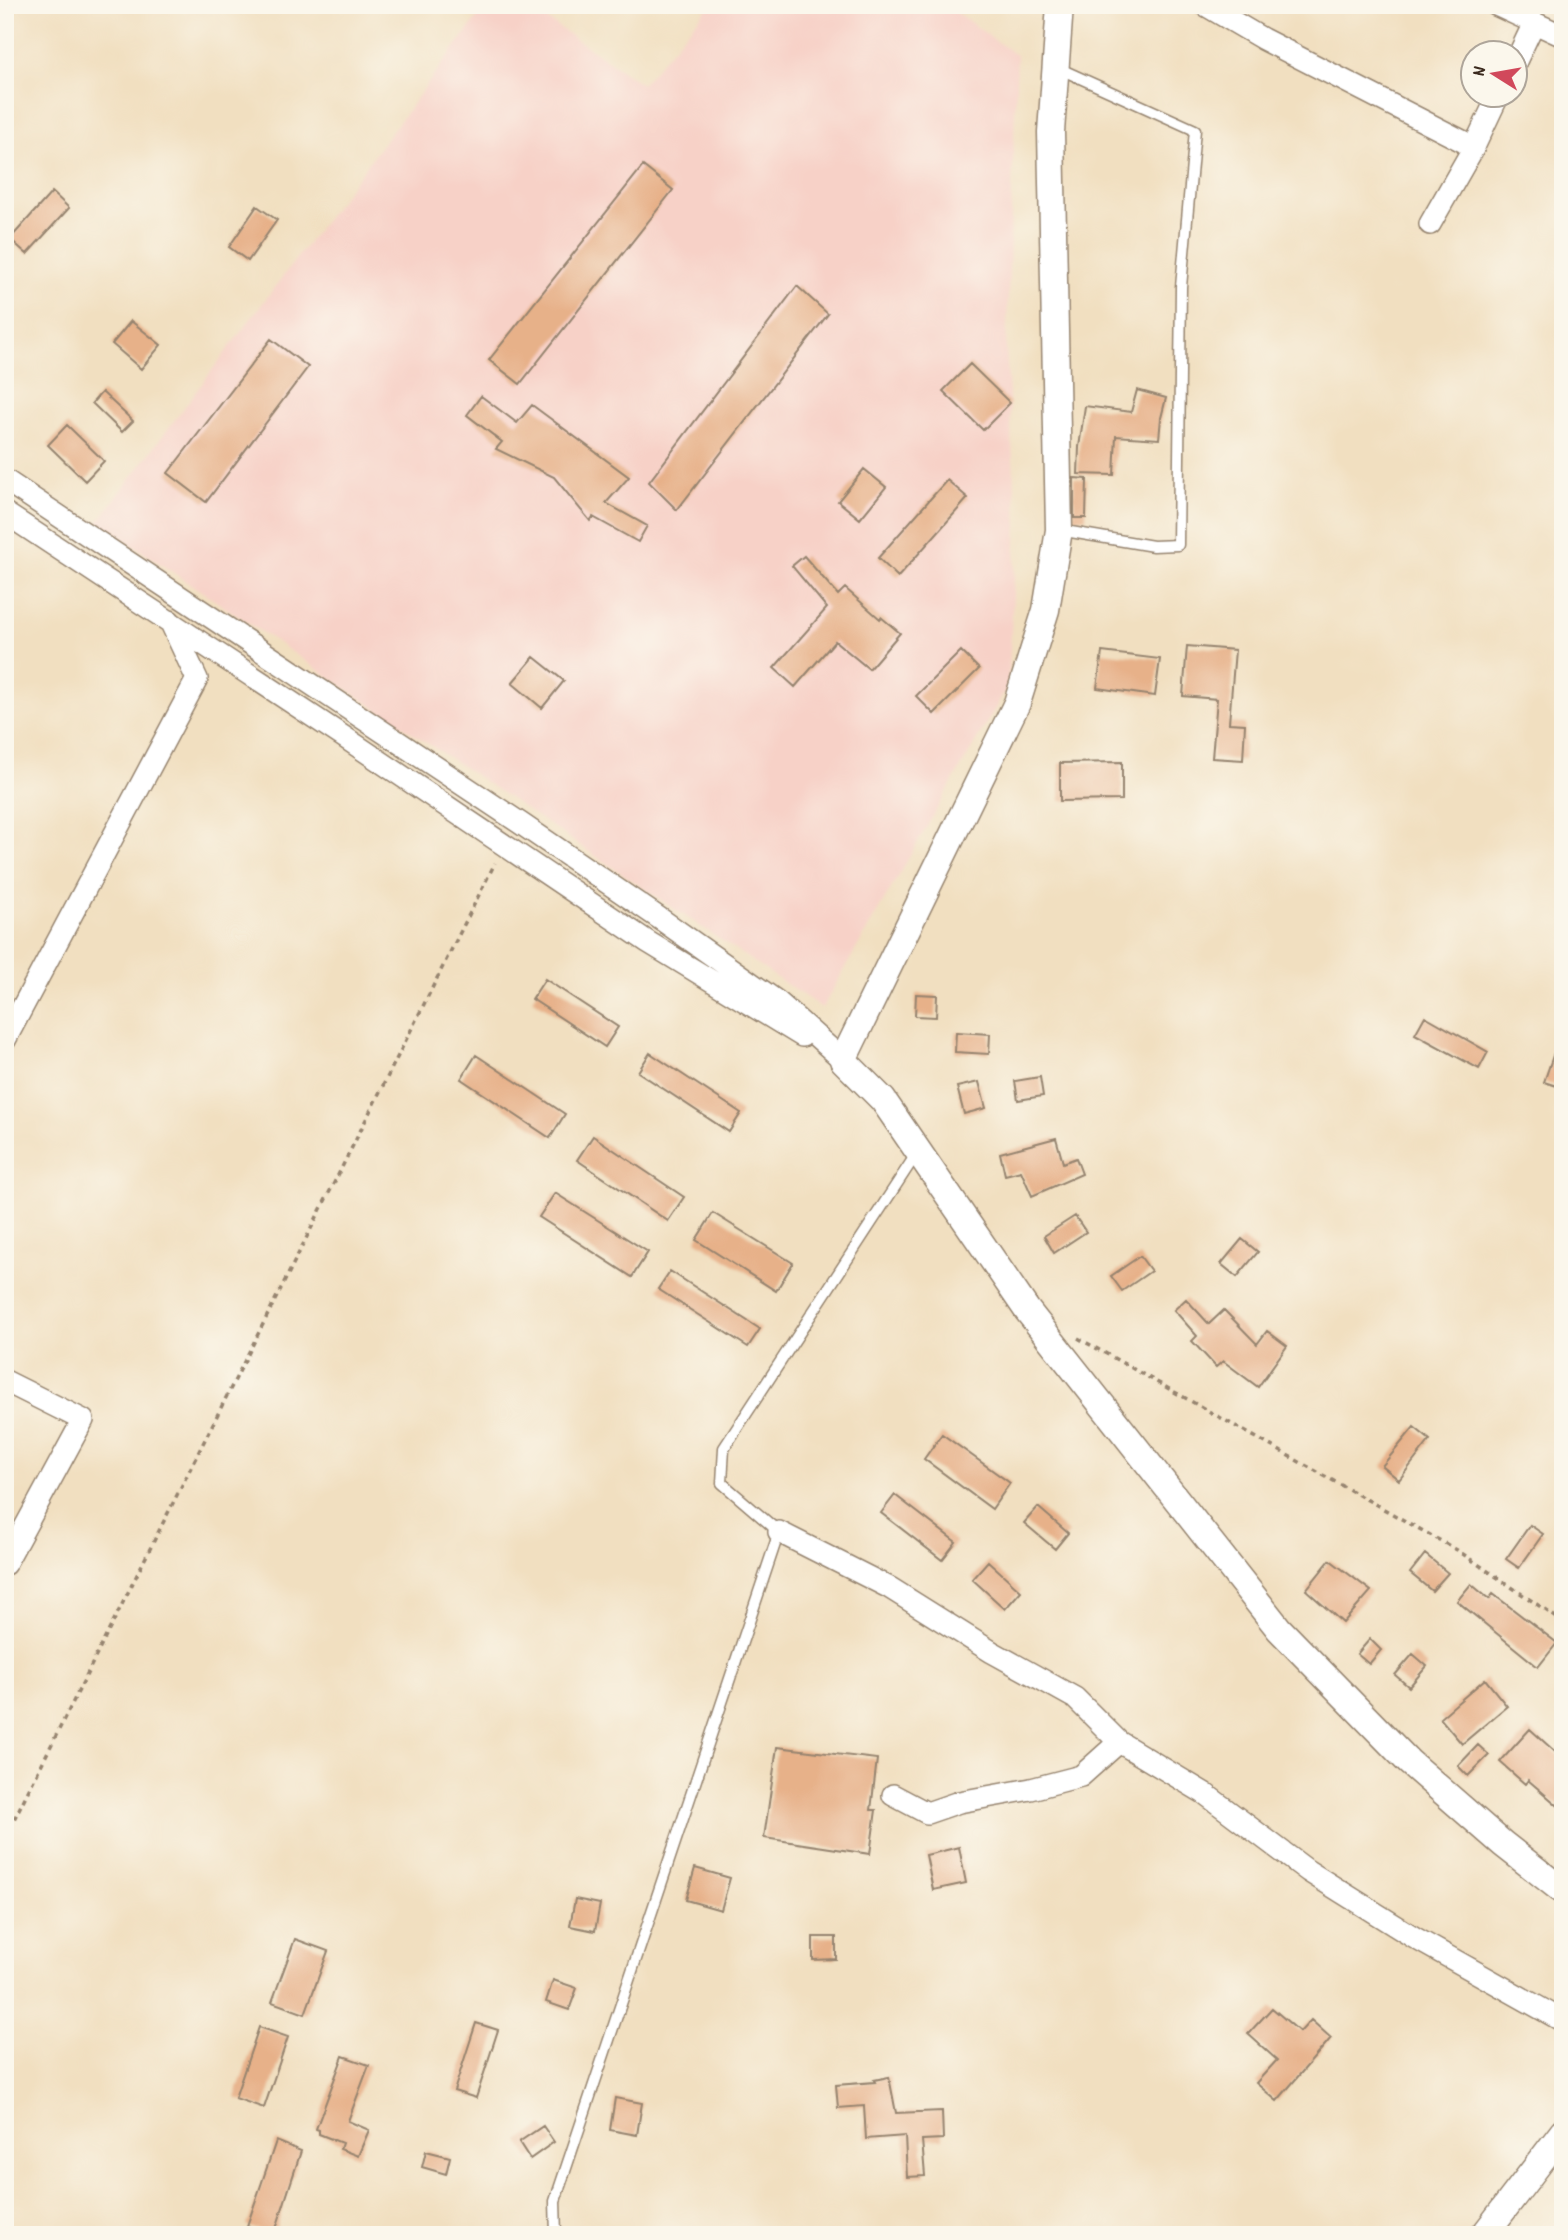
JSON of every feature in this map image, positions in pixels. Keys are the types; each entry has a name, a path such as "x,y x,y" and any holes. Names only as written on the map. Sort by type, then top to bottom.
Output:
{"street":[{"path":"843,1060 1017,703 1046,610 1059,530 1051,132 1060,5"},
{"path":"1205,5 1263,39 1474,147"},
{"path":"1496,5 1563,36"},
{"path":"1527,38 1534,23"},
{"path":"1430,224 1474,147 1492,108"},
{"path":"5,480 662,920 778,1002 843,1060 883,1100 1027,1310 1279,1629 1409,1762 1503,1844 1563,1891"},
{"path":"30,496 10,516 648,942 843,1060"},
{"path":"5,1040 197,679 170,621"},
{"path":"648,942 662,920"},
{"path":"5,1381 83,1420 5,1564"},
{"path":"779,1532 890,1588 992,1652 1075,1698 1119,1742 1204,1793 1308,1871 1415,1938 1563,2021"},
{"path":"893,1795 926,1813 959,1802 1031,1790 1081,1776 1119,1742"},
{"path":"1485,2235 1563,2132"}],"lane":[{"path":"1056,66 1195,130 1181,286 1178,545 1153,546 1059,530"},
{"path":"170,621 185,599"},
{"path":"347,739 363,718"},
{"path":"368,753 384,732"},
{"path":"556,2235 555,2201 779,1532 722,1483 724,1448 918,1151"}],"path":[{"path":"5,1837 504,845"},
{"path":"1075,1336 1457,1549 1563,1622"}],"shaded area":[{"path":"487,5 526,5 642,84 710,5 946,5 1017,56 1006,348 1017,523 1008,686 822,1008 98,522"}],"building":[{"path":"643,166 673,190 520,384 489,360"},
{"path":"52,192 69,208 27,254 10,239"},
{"path":"257,206 277,220 248,261 229,247"},
{"path":"797,286 828,314 677,510 649,482"},
{"path":"131,321 161,345 141,369 112,344"},
{"path":"271,339 308,367 206,502 168,473"},
{"path":"970,364 1010,403 983,430 943,391"},
{"path":"1137,390 1166,398 1159,439 1116,436 1114,475 1078,474 1085,406 1131,412"},
{"path":"102,392 133,421 122,432 92,403"},
{"path":"481,396 517,423 532,405 629,477 606,503 647,526 638,542 593,517 590,521 554,477 496,449 502,442 467,415"},
{"path":"67,425 104,461 85,481 48,445"},
{"path":"864,469 886,487 860,519 838,501"},
{"path":"1074,478 1087,479 1086,518 1074,518"},
{"path":"947,480 968,498 898,577 878,558"},
{"path":"804,556 838,595 845,588 900,633 869,669 835,641 795,687 774,668 827,608 792,566"},
{"path":"1187,646 1235,650 1229,723 1245,724 1243,760 1212,758 1217,699 1183,696"},
{"path":"961,651 979,669 934,714 916,696"},
{"path":"1102,652 1160,659 1155,696 1097,688"},
{"path":"534,657 564,681 542,708 512,683"},
{"path":"1122,762 1122,800 1060,801 1060,763"},
{"path":"545,979 618,1027 605,1047 532,999"},
{"path":"916,994 937,995 936,1017 915,1016"},
{"path":"1425,1016 1488,1052 1479,1069 1415,1034"},
{"path":"956,1032 990,1034 989,1054 955,1052"},
{"path":"1560,1035 1563,1036 1563,1088 1544,1082"},
{"path":"650,1053 741,1113 729,1132 638,1072"},
{"path":"476,1055 565,1114 550,1138 461,1079"},
{"path":"1040,1077 1043,1096 1018,1100 1015,1081"},
{"path":"979,1082 986,1108 964,1114 957,1087"},
{"path":"593,1136 684,1197 668,1221 577,1160"},
{"path":"1056,1138 1063,1163 1076,1158 1082,1174 1032,1196 1021,1171 1005,1175 1000,1153"},
{"path":"555,1193 648,1252 632,1277 539,1217"},
{"path":"713,1213 793,1263 776,1291 696,1240"},
{"path":"1075,1216 1086,1232 1054,1253 1044,1236"},
{"path":"1242,1239 1258,1252 1237,1277 1221,1264"},
{"path":"1140,1256 1151,1271 1122,1291 1111,1276"},
{"path":"670,1271 760,1329 748,1347 658,1289"},
{"path":"1186,1299 1209,1324 1224,1310 1257,1344 1267,1331 1287,1346 1258,1387 1223,1361 1216,1367 1192,1341 1197,1336 1174,1310"},
{"path":"1414,1427 1430,1440 1399,1480 1382,1466"},
{"path":"942,1434 1010,1483 992,1509 924,1459"},
{"path":"895,1495 956,1542 942,1560 881,1513"},
{"path":"1038,1507 1068,1533 1055,1549 1024,1523"},
{"path":"1530,1525 1543,1534 1519,1568 1506,1559"},
{"path":"1425,1554 1448,1573 1432,1591 1410,1573"},
{"path":"1330,1560 1371,1591 1343,1623 1306,1590"},
{"path":"988,1561 1021,1591 1005,1609 972,1579"},
{"path":"1471,1584 1489,1599 1493,1594 1557,1643 1538,1667 1457,1601"},
{"path":"1370,1639 1381,1650 1369,1664 1357,1654"},
{"path":"1413,1654 1427,1666 1409,1687 1395,1675"},
{"path":"1485,1679 1507,1706 1462,1744 1440,1718"},
{"path":"1530,1729 1563,1759 1563,1810 1528,1780 1525,1784 1500,1762"},
{"path":"1478,1745 1489,1755 1468,1776 1458,1766"},
{"path":"777,1747 877,1759 871,1810 876,1810 870,1854 764,1838"},
{"path":"959,1847 966,1883 933,1890 926,1855"},
{"path":"695,1868 730,1878 721,1910 686,1900"},
{"path":"575,1899 600,1904 595,1931 570,1926"},
{"path":"813,1937 836,1937 836,1959 813,1960"},
{"path":"295,1939 328,1951 305,2014 272,2002"},
{"path":"553,1980 577,1988 569,2010 546,2002"},
{"path":"1272,2008 1300,2032 1311,2020 1331,2038 1277,2101 1256,2083 1277,2060 1248,2034"},
{"path":"476,2023 498,2030 476,2098 454,2091"},
{"path":"259,2027 288,2037 264,2108 235,2098"},
{"path":"343,2056 369,2065 348,2121 369,2130 358,2156 340,2149 342,2143 319,2134 316,2129"},
{"path":"889,2077 896,2113 942,2111 943,2139 922,2140 925,2176 907,2177 905,2136 866,2139 864,2106 838,2108 836,2085 875,2082 874,2080"},
{"path":"615,2098 642,2103 637,2135 610,2130"},
{"path":"543,2126 554,2142 530,2159 519,2142"},
{"path":"276,2141 301,2151 272,2235 247,2226"},
{"path":"426,2151 450,2157 446,2174 422,2167"}]}
